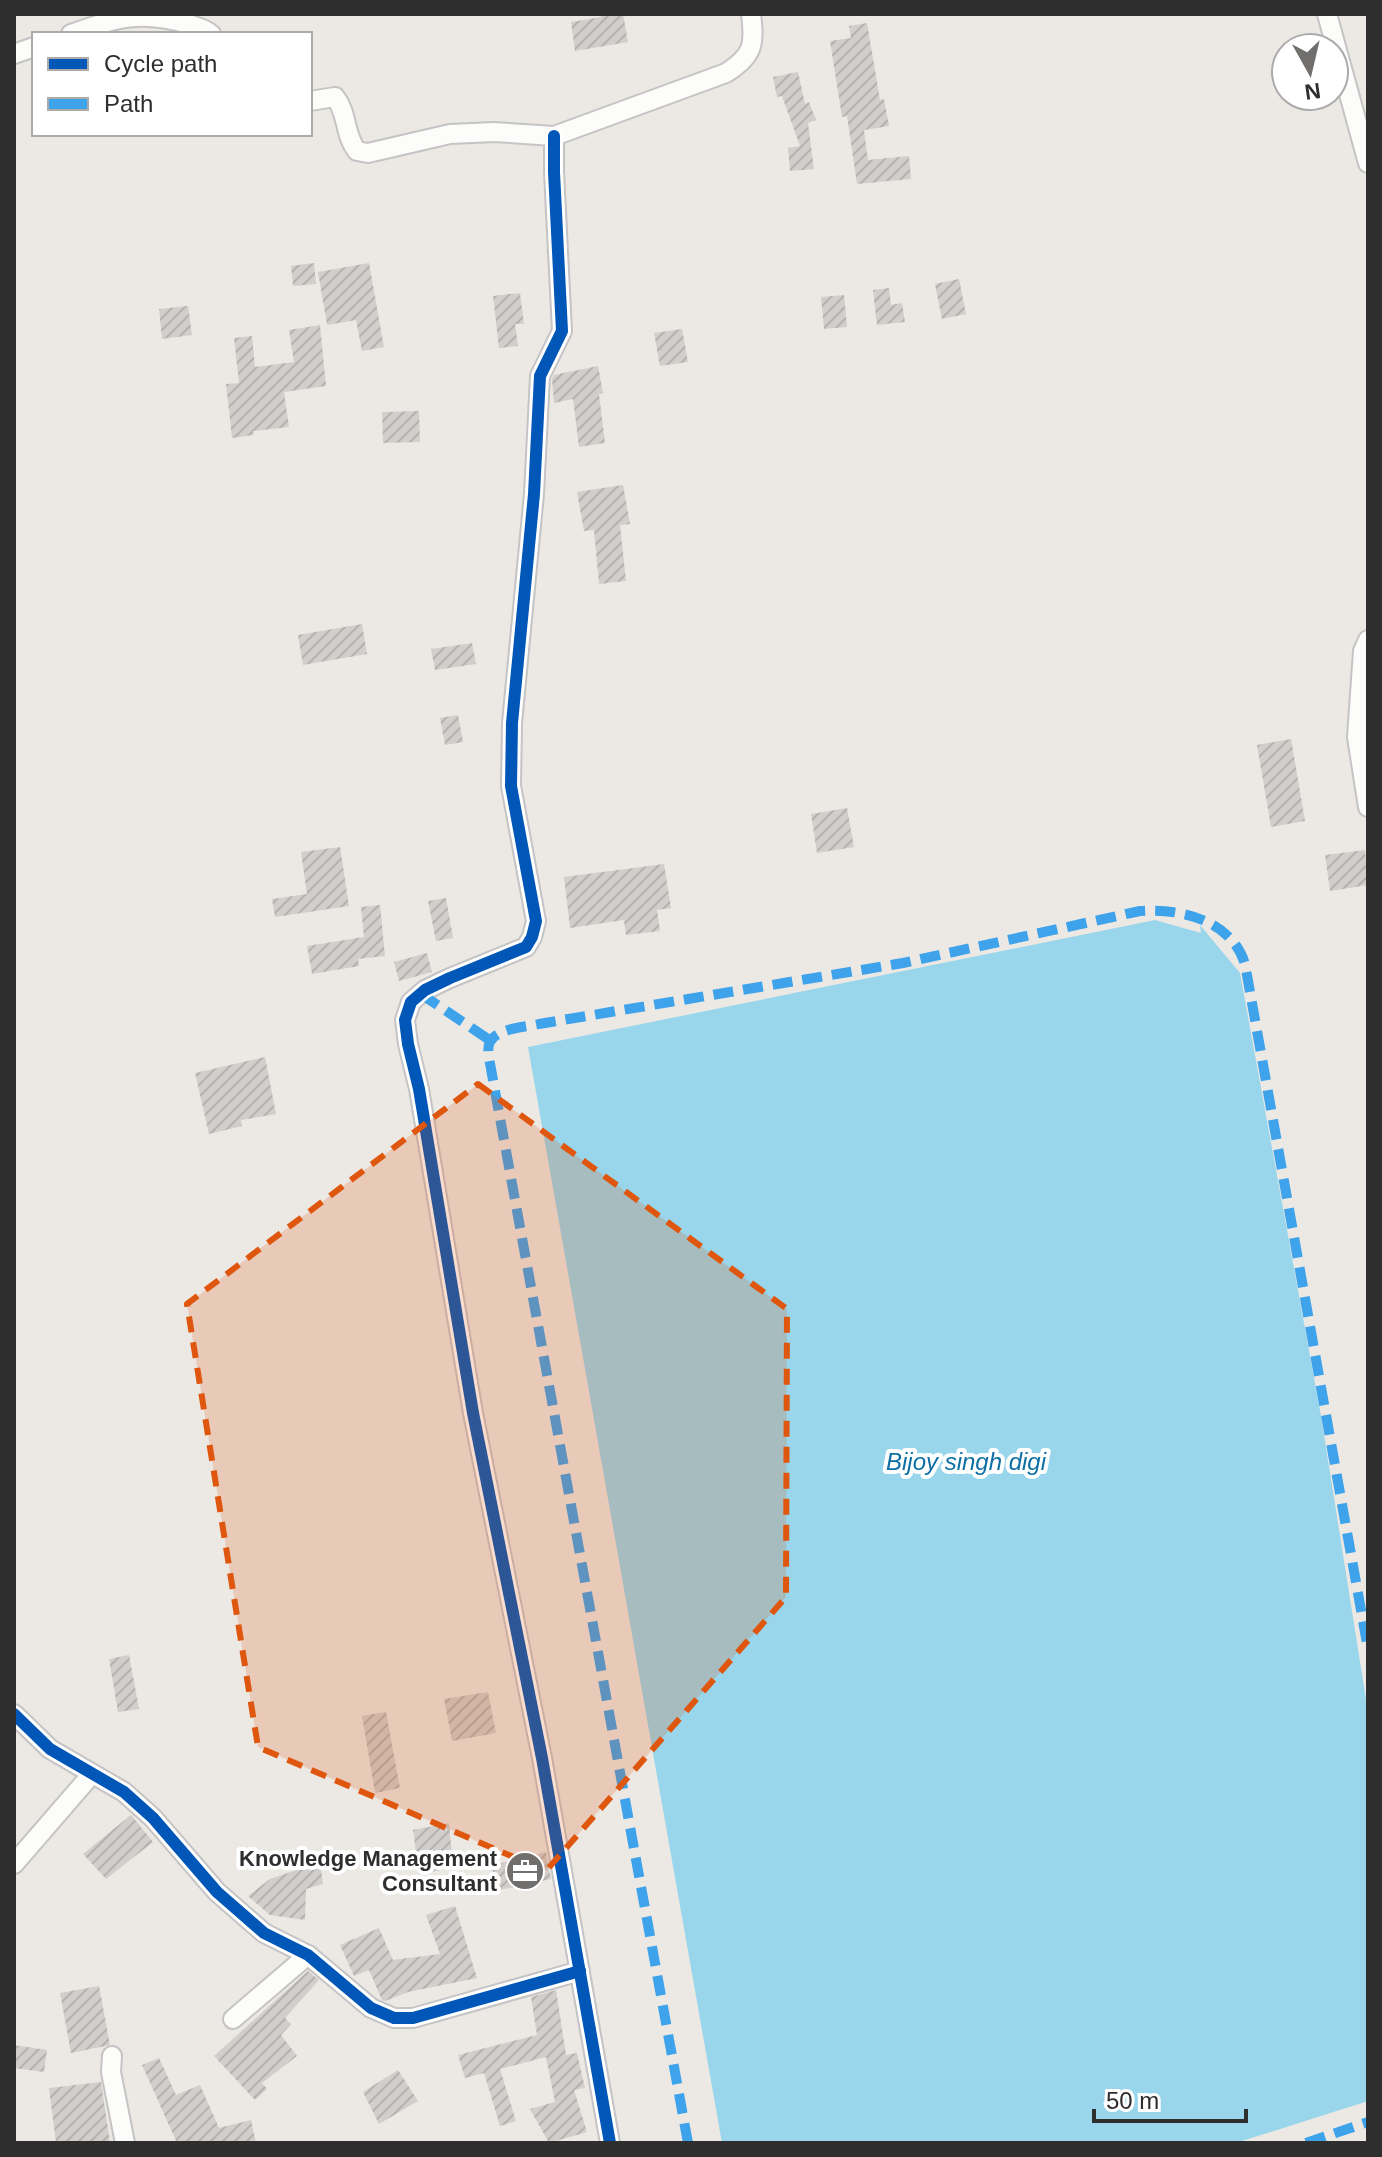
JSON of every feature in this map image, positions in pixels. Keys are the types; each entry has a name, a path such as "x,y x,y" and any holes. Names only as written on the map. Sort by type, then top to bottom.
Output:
{"street":[{"path":"312,101 335,97 342,106 350,142 357,151 368,153 450,134 494,132 554,136 726,73 745,61 754,37 751,14"},
{"path":"1327,14 1368,163"},
{"path":"77,32 137,15 180,22 209,32"},
{"path":"554,136 562,331 540,376 532,509 512,723 511,786 536,921 526,947 425,990 411,1002 405,1020 473,1413 539,1742 610,2143"},
{"path":"1368,640 1363,651 1357,737 1368,807"},
{"path":"14,1714 50,1749 124,1792 153,1818 217,1892 242,1915 264,1933 308,1955 371,2008 394,2018 413,2018 580,1971"},
{"path":"14,1864 91,1775"},
{"path":"233,2019 308,1955"},
{"path":"112,2056 110,2064 125,2143"}],"highlighted area":[{"path":"478,1084 787,1309 786,1597 546,1871 258,1747 187,1304"}],"water":[{"name":"Bijoy singh digi","path":"1155,920 1201,933 1200,925 1240,973 1321,1416 1368,1712 1368,2101 1236,2143 722,2143 528,1047"}],"building":[{"path":"601,14 623,14 628,42 575,51 571,22 601,17"},
{"path":"867,23 880,100 884,99 889,126 864,130 868,160 909,156 911,179 857,184 847,116 842,117 830,41 851,38 849,26"},
{"path":"798,72 805,104 809,102 816,120 808,123 814,169 790,171 788,148 800,146 782,96 777,97 773,77"},
{"path":"314,263 316,284 293,286 291,266"},
{"path":"369,263 384,347 362,351 356,320 327,325 318,272"},
{"path":"959,279 966,314 942,319 935,284"},
{"path":"889,288 891,305 902,303 905,322 877,325 873,290"},
{"path":"520,293 524,324 515,324 518,346 499,348 493,296"},
{"path":"844,295 847,327 824,329 821,297"},
{"path":"188,306 192,335 162,339 159,309"},
{"path":"320,325 326,386 284,392 289,427 253,431 254,435 232,438 226,384 239,383 234,338 252,336 255,367 294,362 289,330"},
{"path":"682,329 688,362 660,366 654,333"},
{"path":"598,366 603,393 599,394 605,443 579,447 573,399 554,403 552,379 554,375"},
{"path":"419,411 420,442 383,443 382,412"},
{"path":"623,485 630,524 620,525 626,581 599,584 594,530 584,531 577,492"},
{"path":"362,624 367,654 303,665 298,635"},
{"path":"472,643 476,664 435,670 431,649"},
{"path":"458,715 463,742 445,745 440,718"},
{"path":"1291,739 1305,821 1271,827 1257,745"},
{"path":"847,808 854,847 817,853 811,814"},
{"path":"340,847 349,906 275,917 272,899 307,894 301,852"},
{"path":"1365,850 1368,885 1330,891 1325,855"},
{"path":"664,864 671,908 657,910 660,931 626,935 624,920 570,928 564,877"},
{"path":"446,898 453,938 436,941 428,901"},
{"path":"380,905 385,956 358,959 359,966 312,974 307,946 364,937 361,907"},
{"path":"427,953 432,972 399,981 394,962"},
{"path":"265,1057 276,1114 241,1120 242,1126 209,1134 195,1073"},
{"path":"129,1655 139,1709 118,1712 109,1659"},
{"path":"488,1692 496,1733 452,1741 444,1699"},
{"path":"386,1712 400,1788 375,1793 362,1716"},
{"path":"131,1815 153,1842 106,1879 83,1854"},
{"path":"449,1823 453,1868 419,1874 413,1830"},
{"name":"Knowledge Management Consultant","path":"546,1852 551,1879 495,1891 492,1865"},
{"path":"320,1862 323,1884 306,1889 305,1920 270,1915 248,1896 270,1879"},
{"path":"455,1906 477,1978 408,1992 385,2001 369,1970 354,1976 340,1945 379,1928 393,1960 440,1954 426,1915"},
{"path":"308,1971 319,1980 285,2018 291,2024 281,2035 297,2056 262,2083 267,2089 255,2100 214,2056"},
{"path":"99,1986 110,2045 71,2053 60,1993"},
{"path":"556,1990 566,2055 577,2053 585,2088 574,2090 587,2132 549,2143 530,2109 555,2102 546,2057 500,2069 516,2121 500,2126 484,2073 465,2078 458,2055 537,2035 531,1997"},
{"path":"14,2045 47,2050 44,2072 14,2068"},
{"path":"159,2058 176,2095 200,2085 219,2128 251,2120 256,2143 177,2143 142,2065"},
{"path":"398,2070 418,2101 379,2124 363,2092"},
{"path":"101,2082 110,2143 56,2143 49,2088"}],"marked path":[{"path":"688,2143 489,1059 489,1045 494,1037 520,1027 903,963 1140,911 1188,915 1217,928 1229,937 1245,964 1368,1649"},
{"path":"421,994 491,1041"},
{"path":"1306,2143 1368,2122"}],"cycle path":[{"path":"554,136 562,331 540,376 534,494 512,723 511,786 536,921 526,947 425,990 411,1002 405,1020 473,1413 542,1758 610,2143"},
{"path":"14,1714 50,1749 124,1792 153,1818 217,1892 264,1933 308,1955 371,2008 394,2018 413,2018 580,1971"}],"place":[{"name":"Knowledge Management Consultant","path":"525,1871"}]}
